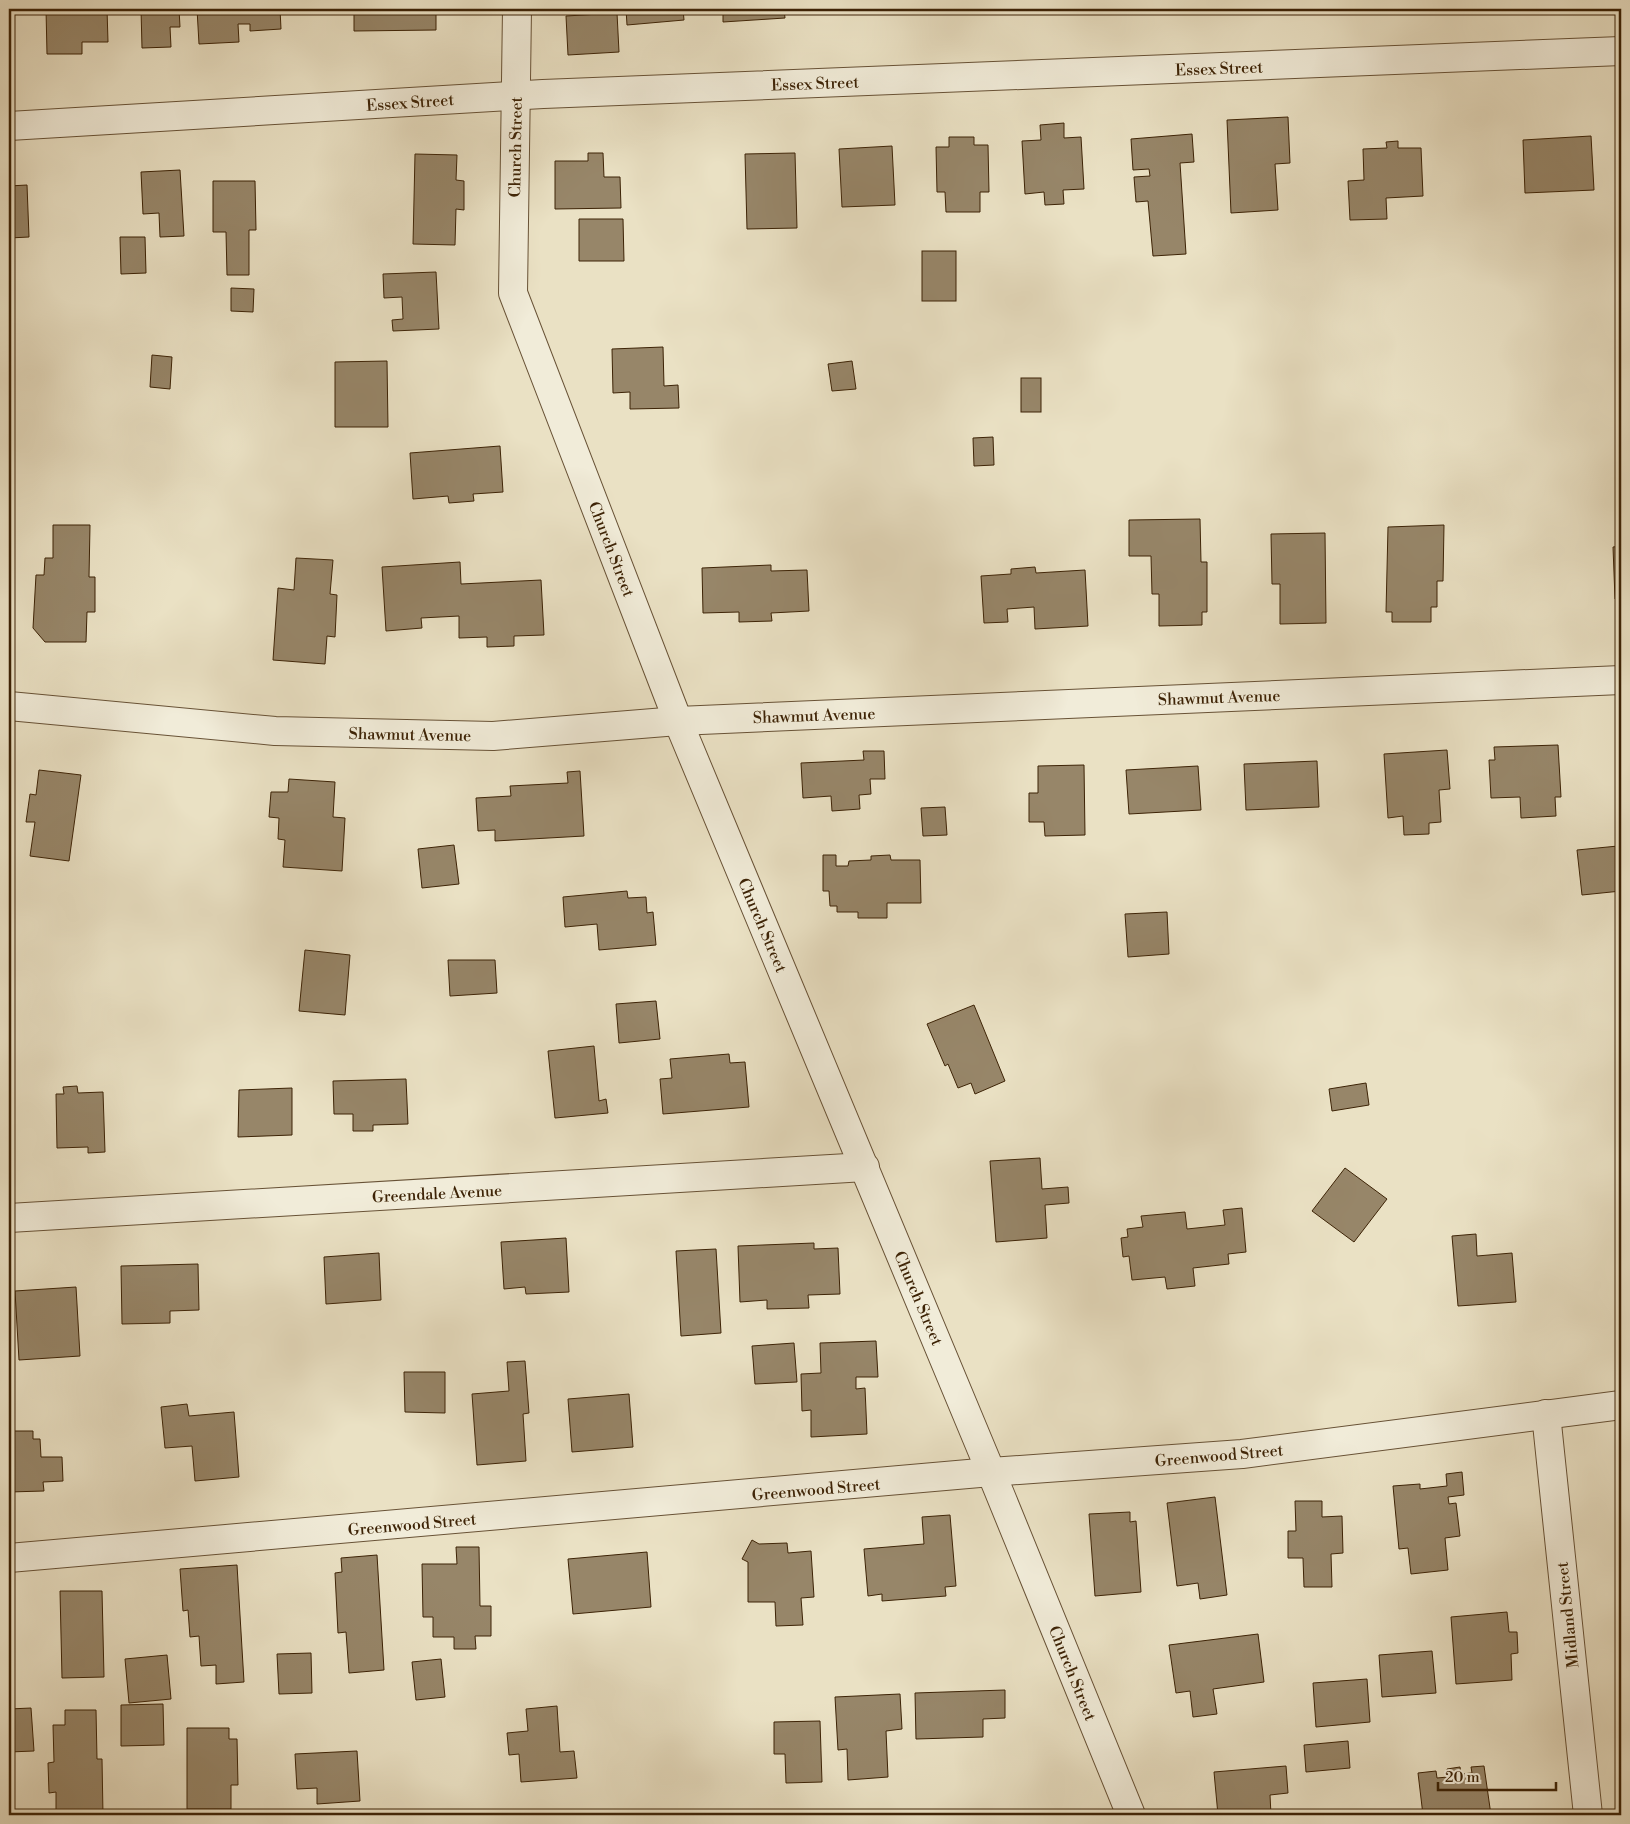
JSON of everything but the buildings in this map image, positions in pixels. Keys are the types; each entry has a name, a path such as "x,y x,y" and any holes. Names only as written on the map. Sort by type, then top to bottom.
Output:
{"street":[{"name":"Church Street","path":"517,9 513,293 678,721 992,1472 1131,1815"},
{"name":"Essex Street","path":"9,126 516,95 1621,51"},
{"name":"Shawmut Avenue","path":"9,706 294,732 493,736 678,721 1621,680"},
{"name":"Greendale Avenue","path":"9,1218 865,1167"},
{"name":"Greenwood Street","path":"9,1558 992,1472 1242,1454 1621,1405"},
{"name":"Midland Street","path":"1546,1414 1588,1815"}]}
